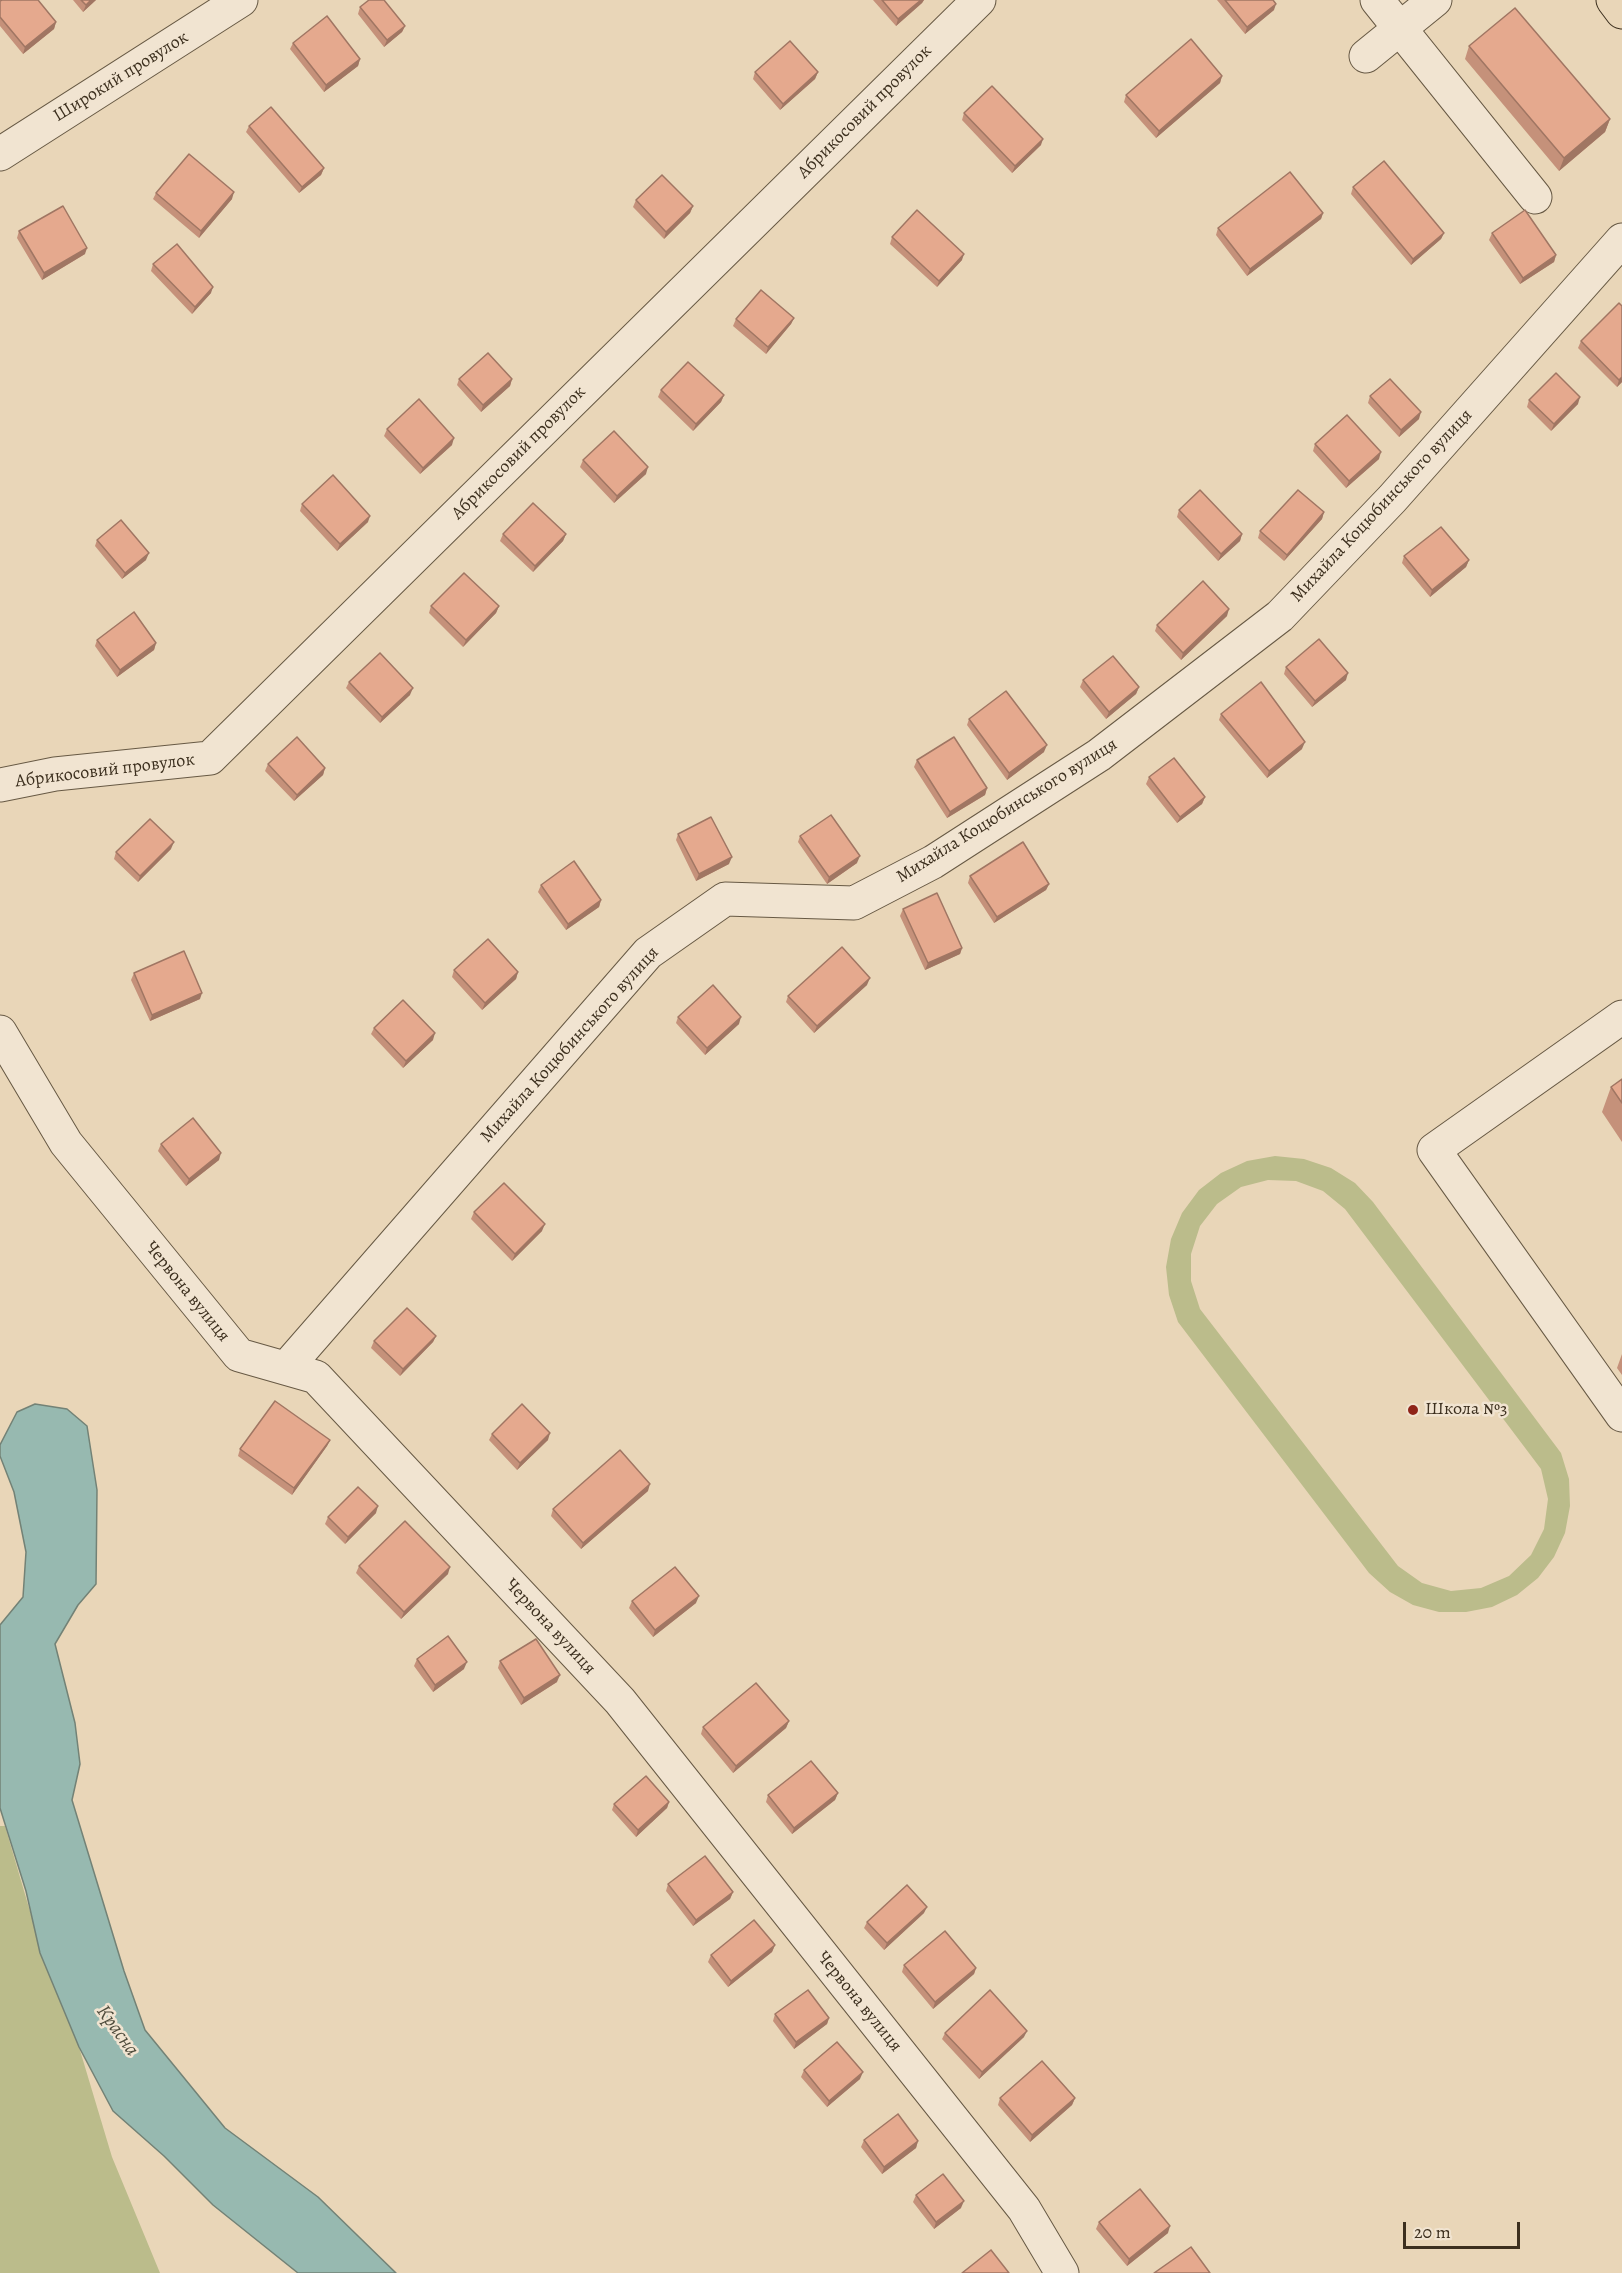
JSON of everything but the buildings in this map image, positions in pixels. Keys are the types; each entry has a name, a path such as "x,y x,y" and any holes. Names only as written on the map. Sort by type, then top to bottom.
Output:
{"main road":[{"path":"1613,0 1622,12"}],"street":[{"name":"Широкий провулок","path":"0,154 242,0"},
{"name":"Абрикосовий провулок","path":"0,785 55,774 210,758 979,0"},
{"path":"1377,0 1535,197"},
{"path":"1366,56 1435,0"},
{"name":"Михайла Коцюбинського вулиця","path":"286,1368 648,952 725,899 854,903 933,862 1099,755 1280,616 1392,499 1622,240"},
{"path":"1622,1017 1434,1150 1622,1415"},
{"name":"Червона вулиця","path":"0,1032 66,1143 239,1355 316,1377 620,1701 1024,2209 1062,2273"}],"green space":[{"path":"1275,1156 1304,1159 1331,1168 1355,1183 1373,1202 1561,1453 1569,1479 1570,1506 1565,1533 1554,1557 1538,1578 1517,1595 1492,1607 1466,1612 1439,1612 1413,1605 1390,1592 1369,1573 1178,1322 1169,1295 1166,1267 1171,1239 1182,1213 1199,1190 1221,1173 1247,1161","holes":["1268,1180 1296,1181 1323,1191 1345,1209 1541,1469 1548,1499 1544,1529 1531,1555 1509,1576 1481,1588 1451,1591 1422,1583 1398,1566 1200,1309 1191,1281 1191,1254 1200,1226 1217,1204 1241,1187"]},
{"path":"0,1826 5,1826 34,1925 79,2047 112,2157 160,2273 0,2273"}],"water":[{"name":"Красна","path":"35,1404 67,1409 87,1426 97,1490 96,1584 78,1605 55,1644 75,1723 80,1764 72,1800 124,1971 145,2030 225,2128 318,2197 396,2273 298,2273 213,2205 164,2156 113,2111 79,2047 40,1953 26,1891 0,1808 0,1625 23,1597 26,1552 14,1492 0,1456 0,1445 17,1412"}],"place":[{"name":"Школа №3","path":"1413,1410"}]}
